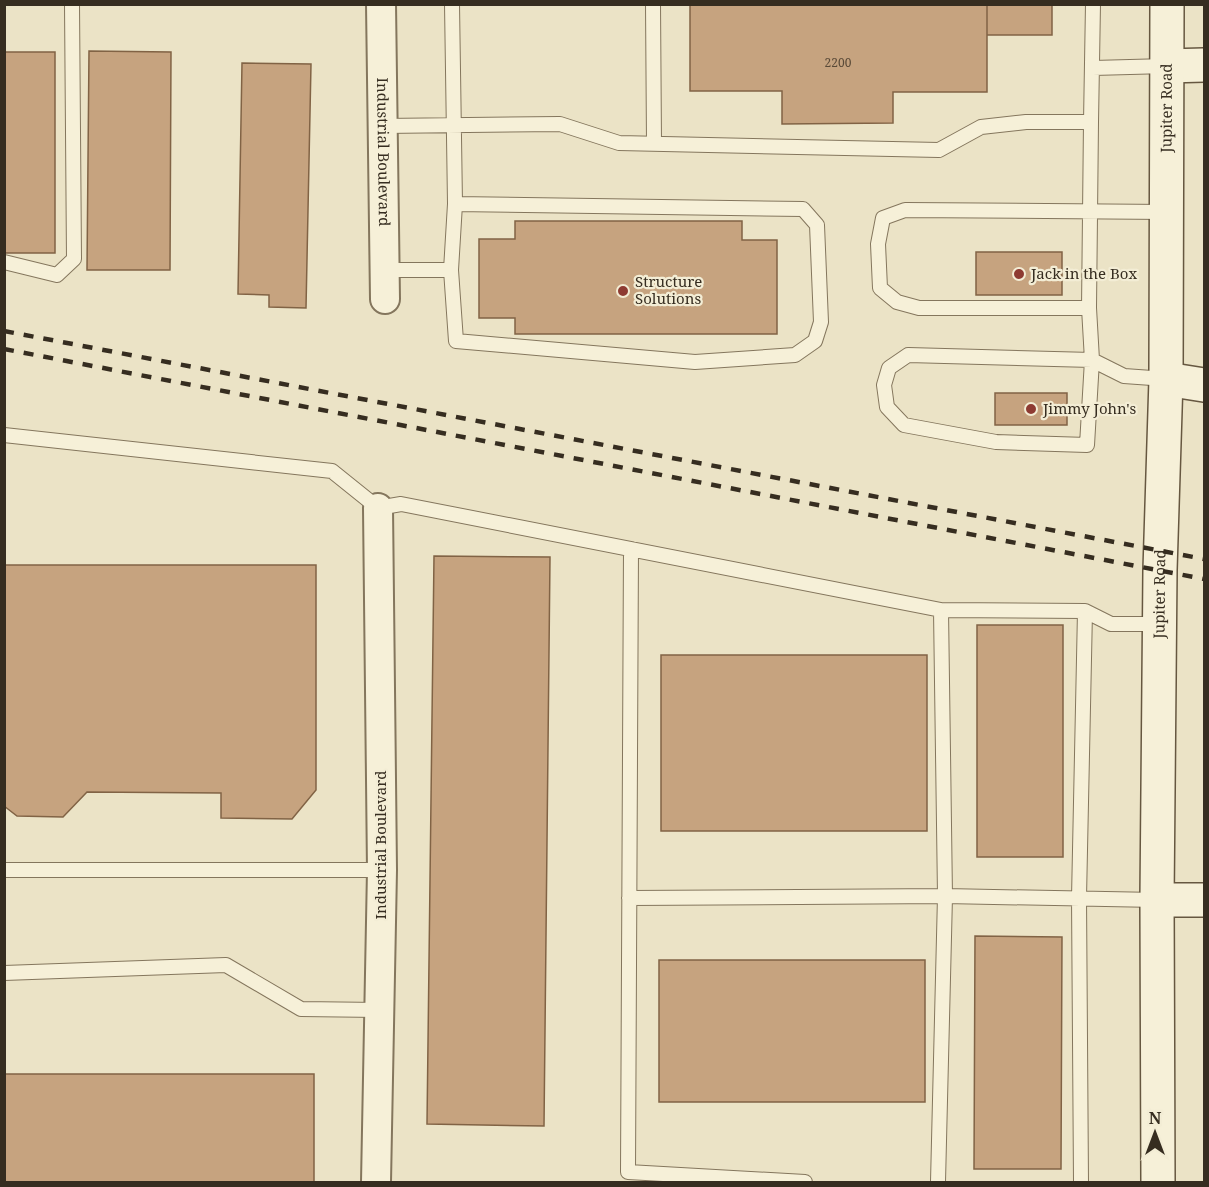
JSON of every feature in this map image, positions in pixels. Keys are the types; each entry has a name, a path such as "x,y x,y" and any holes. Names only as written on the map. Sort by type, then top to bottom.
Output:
{"main road":[{"name":"Jupiter Road","path":"1158,1182 1157,900 1166,379 1167,4"},
{"path":"1167,66 1204,65"},
{"path":"1166,379 1204,385"},
{"path":"1157,900 1204,900"}],"street":[{"name":"Industrial Boulevard","path":"381,4 385,299"},
{"name":"Industrial Boulevard","path":"375,1182 382,870 378,508"}],"lane":[{"path":"4,262 57,275 74,259 72,4"},
{"path":"452,4 455,204 451,270 456,341 695,362 795,355 815,341 821,322 818,225 803,209 455,204"},
{"path":"653,4 654,143"},
{"path":"1093,4 1089,308 1092,360 1087,445 996,442 904,425 887,407 884,385 890,368 908,355 1092,360 1124,376 1166,379"},
{"path":"1093,68 1167,66"},
{"path":"383,126 452,123 560,124 619,143 939,150 981,127 1026,122 1091,122"},
{"path":"1089,308 919,308 897,302 880,288 878,244 884,219 905,210 1167,212"},
{"path":"385,270 451,270"},
{"path":"4,435 332,471 378,508 401,504 941,610 1085,611 1112,624 1160,624"},
{"path":"631,549 628,1172 805,1182"},
{"path":"938,1182 945,896 941,610"},
{"path":"1081,1182 1079,898 1085,611"},
{"path":"4,870 382,870"},
{"path":"629,898 945,896 1157,900"},
{"path":"4,973 225,966 301,1010 379,1010"}],"building":[{"path":"690,4 987,4 987,92 893,92 893,123 782,124 782,91 690,91"},
{"path":"987,4 1052,4 1052,35 987,35"},
{"path":"89,51 171,52 170,270 87,270"},
{"path":"4,52 55,52 55,253 4,253"},
{"path":"242,63 311,64 306,308 269,307 269,295 238,294"},
{"path":"515,221 742,221 742,240 777,240 777,334 515,334 515,318 479,318 479,239 515,239"},
{"name":"Jack in the Box","path":"976,252 1062,252 1062,295 976,295"},
{"name":"Jimmy John's","path":"995,393 1067,393 1067,425 995,425"},
{"path":"434,556 550,557 544,1126 427,1124"},
{"path":"4,565 316,565 316,790 292,819 221,818 221,793 87,792 63,817 17,816 4,806"},
{"path":"977,625 1063,625 1063,857 977,857"},
{"path":"661,655 927,655 927,831 661,831"},
{"path":"975,936 1062,937 1061,1169 974,1169"},
{"path":"659,960 925,960 925,1102 659,1102"},
{"path":"4,1074 314,1074 314,1182 4,1182"}],"railway":[{"path":"4,331 1204,559"},
{"path":"4,349 1204,579"}],"place":[{"name":"Jack in the Box","path":"1019,274"},
{"name":"Structure Solutions","path":"623,291"},
{"name":"Jimmy John's","path":"1031,409"}]}
